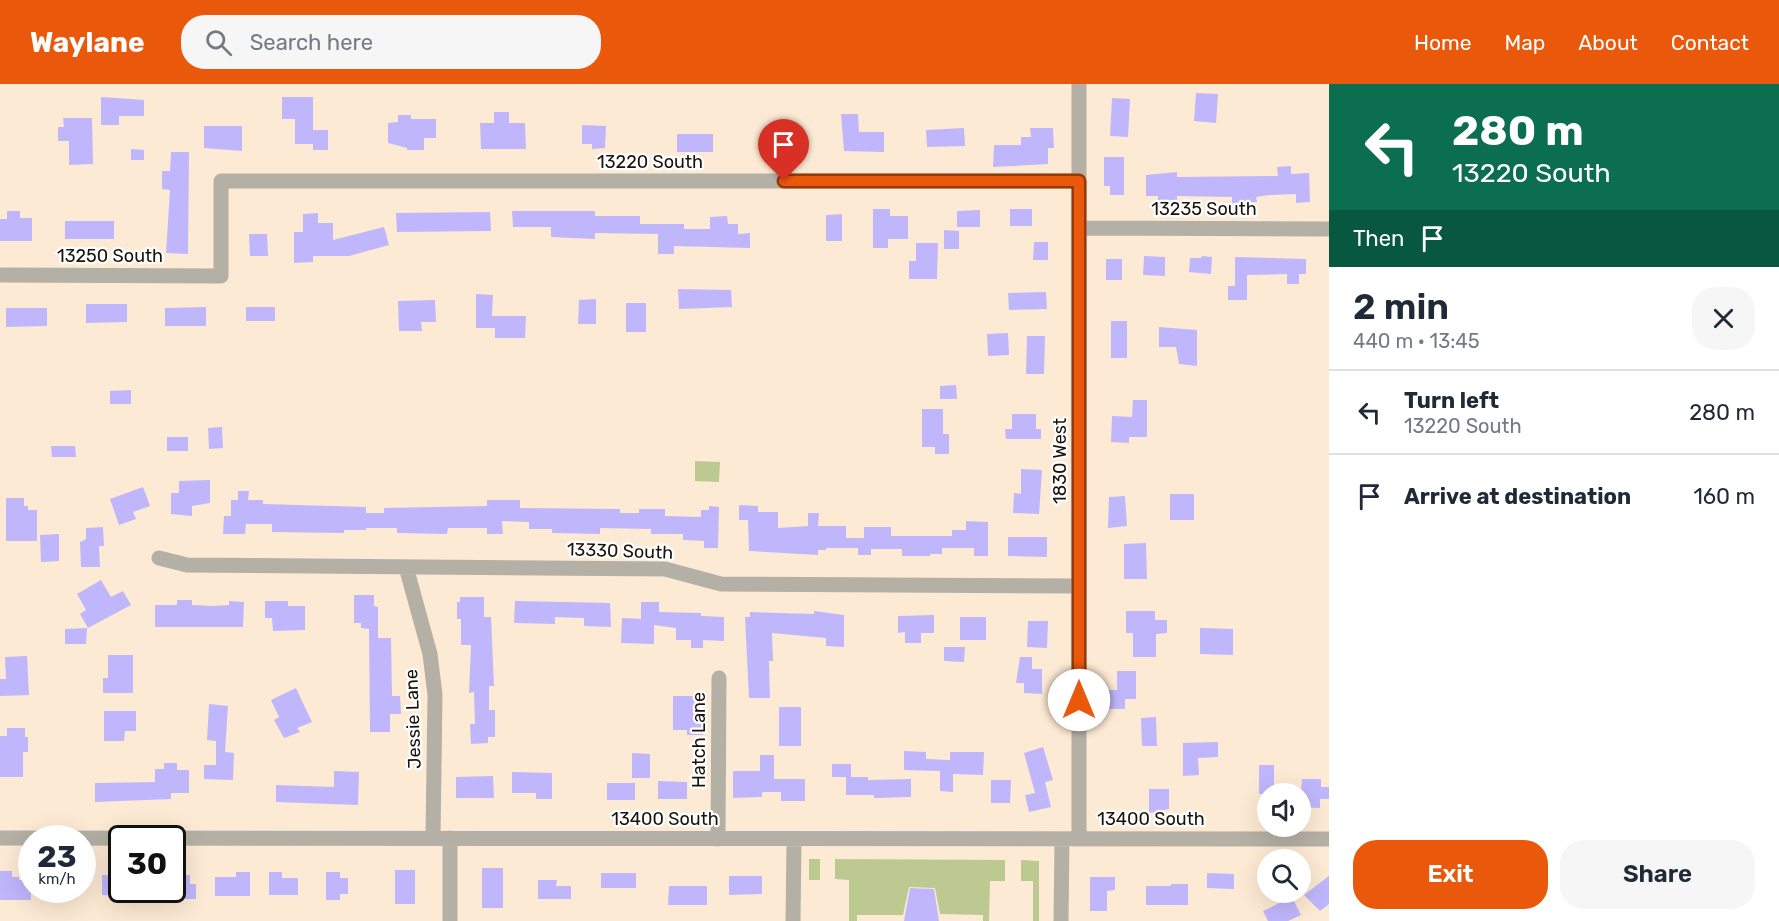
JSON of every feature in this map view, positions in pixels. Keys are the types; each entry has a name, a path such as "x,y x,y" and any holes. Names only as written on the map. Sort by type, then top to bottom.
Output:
{"street":[{"name":"1830 West","path":"1079,84 1079,838"},
{"name":"13220 South","path":"221,276 221,181 1079,181"},
{"name":"13235 South","path":"1080,228 1329,229"},
{"name":"13250 South","path":"0,275 221,276"},
{"name":"13330 South","path":"159,558 187,564 665,569 721,584 1079,586"},
{"name":"Jessie Lane","path":"406,567 430,654 435,695 433,837"},
{"name":"Hatch Lane","path":"718,839 719,678"},
{"name":"13400 South","path":"0,838 1329,839"},
{"path":"450,838 450,921"},
{"path":"793,921 794,839"},
{"path":"1061,921 1062,839"}],"green space":[{"path":"695,461 720,462 719,482 695,481"},
{"path":"809,859 820,859 820,880 809,880"},
{"path":"835,859 1005,860 1005,881 990,881 989,921 983,921 983,915 940,914 935,888 909,887 903,915 857,915 857,921 849,921 849,880 835,879"},
{"path":"1021,860 1039,861 1039,921 1033,921 1033,881 1021,881"}],"building":[{"path":"1196,93 1218,94 1216,123 1194,121"},
{"path":"101,97 144,100 144,116 119,116 119,125 101,125"},
{"path":"282,97 313,97 313,130 328,130 328,150 313,150 313,144 295,144 295,119 282,119"},
{"path":"1112,98 1130,99 1128,137 1110,136"},
{"path":"494,112 509,112 509,123 525,123 526,149 481,149 480,123 494,123"},
{"path":"841,114 858,114 859,132 884,132 884,152 844,151"},
{"path":"398,115 411,115 411,119 436,119 436,138 424,138 424,150 407,150 407,148 388,143 388,123 398,122"},
{"path":"63,118 92,118 93,164 69,165 69,141 58,141 58,127 64,127"},
{"path":"582,125 606,126 605,148 592,149 592,144 582,144"},
{"path":"204,126 242,126 242,151 204,148"},
{"path":"964,128 965,146 927,147 926,130"},
{"path":"1030,128 1053,128 1054,148 1048,148 1048,164 993,167 994,145 1021,145 1021,137 1031,137"},
{"path":"796,133 796,151 768,152 768,134"},
{"path":"677,134 713,134 713,152 677,152"},
{"path":"131,149 144,150 144,160 131,160"},
{"path":"171,152 189,152 188,254 166,253 170,190 162,189 162,171 170,171"},
{"path":"1104,157 1124,157 1124,195 1110,195 1110,186 1104,186"},
{"path":"1291,166 1291,174 1309,173 1310,202 1296,203 1296,194 1269,195 1256,197 1257,202 1232,203 1232,197 1177,196 1177,200 1158,200 1158,196 1146,196 1146,175 1177,172 1177,177 1278,176 1277,167"},
{"path":"873,209 890,209 890,216 908,216 908,239 888,239 888,248 873,248"},
{"path":"1010,209 1032,209 1032,226 1010,226"},
{"path":"980,210 980,227 957,227 957,211"},
{"path":"7,211 20,211 20,218 32,218 32,241 0,241 0,219 7,219"},
{"path":"512,211 595,211 595,216 640,216 640,224 684,224 684,229 710,229 710,217 727,216 728,224 738,224 738,234 750,233 750,248 674,246 674,254 658,254 658,234 595,233 595,239 551,237 551,227 513,227"},
{"path":"490,212 491,231 397,232 396,213"},
{"path":"318,213 318,223 333,223 333,240 384,227 389,245 349,256 313,256 313,262 294,263 294,232 303,232 303,214"},
{"path":"842,214 842,241 826,241 826,215"},
{"path":"65,221 114,221 114,239 65,239"},
{"path":"944,230 959,231 959,249 944,249"},
{"path":"249,234 267,234 268,256 250,256"},
{"path":"1034,242 1048,242 1048,260 1033,260"},
{"path":"916,243 938,243 937,279 909,279 909,261 916,261"},
{"path":"1144,256 1165,257 1165,276 1143,275"},
{"path":"1202,256 1212,257 1211,274 1189,272 1190,258 1201,258"},
{"path":"1235,257 1306,259 1306,274 1299,274 1299,284 1287,284 1287,274 1247,275 1247,300 1228,300 1228,286 1235,286"},
{"path":"1106,259 1122,259 1122,280 1106,280"},
{"path":"678,289 731,290 732,307 679,309"},
{"path":"1046,292 1047,309 1009,310 1008,293"},
{"path":"476,294 493,295 492,316 526,316 525,338 495,338 495,328 476,328"},
{"path":"596,299 596,324 578,324 579,300"},
{"path":"435,300 436,322 421,322 422,331 399,331 398,301"},
{"path":"626,303 646,303 646,332 626,332"},
{"path":"86,304 127,304 127,322 86,323"},
{"path":"206,307 206,326 165,326 165,308"},
{"path":"246,307 275,307 275,321 246,321"},
{"path":"6,308 47,308 47,326 6,327"},
{"path":"1111,321 1127,321 1127,358 1111,358"},
{"path":"1159,327 1197,330 1197,366 1179,364 1176,347 1159,347"},
{"path":"1008,333 1009,355 988,356 987,334"},
{"path":"1027,336 1045,336 1044,374 1026,374"},
{"path":"956,385 957,399 940,399 940,386"},
{"path":"131,390 131,404 110,404 110,391"},
{"path":"1133,400 1147,400 1147,437 1129,437 1129,443 1111,442 1112,416 1132,417"},
{"path":"922,409 943,409 943,434 949,434 949,454 935,454 935,447 922,447"},
{"path":"1012,414 1036,414 1036,429 1041,429 1041,439 1006,439 1005,429 1012,429"},
{"path":"222,427 223,448 209,449 208,428"},
{"path":"167,437 188,437 188,451 167,451"},
{"path":"51,446 75,446 76,457 52,457"},
{"path":"1021,469 1042,470 1039,514 1013,513 1014,493 1021,494"},
{"path":"210,480 210,503 192,506 192,516 171,514 171,493 179,493 179,481"},
{"path":"143,487 150,506 133,512 136,519 119,525 110,499"},
{"path":"238,491 249,491 248,500 263,500 263,504 366,507 366,513 384,513 384,508 487,506 487,500 520,500 520,508 620,509 620,513 639,513 639,509 665,509 665,516 701,517 701,510 709,510 709,506 719,507 718,548 704,548 704,541 683,540 683,534 651,534 651,529 600,528 600,534 552,533 552,529 529,529 529,522 502,521 503,534 487,534 487,528 448,528 447,534 397,533 397,528 344,530 344,533 272,532 272,524 246,524 245,534 223,534 224,516 231,516 231,500 238,500"},
{"path":"1170,494 1194,494 1194,520 1170,520"},
{"path":"1125,496 1127,526 1108,528 1109,497"},
{"path":"6,498 24,498 24,506 28,506 28,510 37,510 37,541 6,541"},
{"path":"739,505 758,506 758,512 778,512 778,528 808,526 808,513 819,513 818,526 846,526 846,538 864,538 864,527 891,527 891,536 952,536 952,530 966,530 966,521 988,522 988,556 974,556 974,548 942,548 942,554 930,554 930,556 902,556 902,549 871,549 871,555 858,555 858,548 826,548 826,550 818,550 818,555 749,551 748,520 739,520"},
{"path":"103,527 104,546 99,546 100,567 81,567 80,542 86,539 86,528"},
{"path":"59,534 59,561 41,562 40,535"},
{"path":"1008,537 1047,537 1047,557 1008,556"},
{"path":"1146,543 1147,579 1124,579 1124,544"},
{"path":"101,580 111,597 123,591 131,605 88,628 80,614 86,610 77,594"},
{"path":"354,595 374,595 374,606 378,607 378,638 391,638 392,696 400,696 401,714 390,714 390,732 370,732 369,629 361,628 361,623 354,623"},
{"path":"460,597 484,597 484,617 491,617 494,686 489,686 489,710 495,710 495,737 488,737 488,743 471,744 470,724 475,724 474,692 469,693 471,645 461,645 461,619 457,619 457,602 460,602"},
{"path":"177,600 192,600 192,605 212,606 229,605 229,601 244,602 243,627 155,627 155,605 177,605"},
{"path":"265,601 288,601 288,606 305,606 305,630 273,631 272,618 265,618"},
{"path":"515,601 610,603 611,627 584,626 584,618 555,617 555,624 514,623"},
{"path":"641,602 659,602 659,612 701,613 701,616 724,617 724,641 703,640 703,648 691,648 691,640 676,640 676,628 654,625 654,644 621,643 622,618 641,619"},
{"path":"814,611 844,615 844,647 826,646 826,638 772,633 773,661 769,661 770,698 749,698 745,617 750,617 750,612 814,614"},
{"path":"1126,611 1155,611 1155,620 1167,620 1167,633 1156,634 1156,657 1133,657 1133,633 1126,633"},
{"path":"934,615 934,633 921,633 921,643 905,643 905,632 898,633 898,616"},
{"path":"960,617 986,617 986,640 960,640"},
{"path":"1028,621 1048,621 1047,648 1027,647"},
{"path":"87,628 86,644 65,644 65,629"},
{"path":"1200,628 1233,629 1233,655 1200,654"},
{"path":"944,647 965,647 964,662 944,661"},
{"path":"108,655 133,655 133,693 103,693 103,678 108,678"},
{"path":"27,656 29,695 0,696 0,679 6,679 5,657"},
{"path":"1020,657 1032,657 1032,669 1042,669 1042,694 1024,693 1024,683 1016,683"},
{"path":"1117,671 1136,671 1136,699 1125,699 1125,709 1107,709 1107,690 1117,690"},
{"path":"296,688 312,722 297,728 300,732 284,738 274,720 279,717 271,700"},
{"path":"673,696 695,696 695,716 703,716 703,735 687,735 687,730 673,730"},
{"path":"209,704 228,706 225,752 234,753 233,780 204,779 204,765 216,765 216,741 207,740"},
{"path":"779,707 801,707 801,746 779,746"},
{"path":"104,711 136,711 136,731 125,731 124,741 104,741"},
{"path":"1156,717 1157,746 1142,746 1141,718"},
{"path":"7,728 25,728 25,737 28,737 28,752 23,752 23,777 0,777 0,736 7,736"},
{"path":"1218,742 1218,757 1198,758 1199,775 1183,776 1183,743"},
{"path":"1043,747 1053,780 1045,782 1051,807 1029,812 1025,795 1035,793 1024,753"},
{"path":"904,751 926,752 926,759 950,760 950,752 984,752 983,775 953,774 953,792 940,791 940,771 904,770"},
{"path":"632,753 650,754 650,778 632,778"},
{"path":"760,755 774,755 774,779 805,779 805,801 781,801 781,792 762,792 762,797 733,798 733,771 760,771"},
{"path":"164,763 177,763 177,770 189,770 189,793 171,793 171,799 95,802 95,783 155,782 155,769 164,769"},
{"path":"832,764 851,764 851,777 832,777"},
{"path":"1259,765 1274,765 1274,783 1259,783"},
{"path":"334,771 359,772 358,805 276,802 276,785 334,787"},
{"path":"512,772 552,773 552,799 536,799 536,793 512,793"},
{"path":"493,776 494,798 456,798 456,777"},
{"path":"846,777 868,777 868,780 911,779 911,797 874,798 874,795 846,795"},
{"path":"1302,779 1321,779 1321,787 1329,787 1329,799 1320,799 1320,808 1311,808 1311,783 1302,783"},
{"path":"991,780 1011,780 1010,803 991,803"},
{"path":"658,781 687,782 687,799 658,799"},
{"path":"607,783 635,783 635,800 607,800"},
{"path":"1149,789 1169,789 1169,809 1149,813"},
{"path":"482,868 503,868 503,908 482,908"},
{"path":"395,870 415,870 415,904 395,904"},
{"path":"0,871 12,871 12,877 18,877 18,900 0,900"},
{"path":"236,872 250,872 250,896 215,896 215,877 236,877"},
{"path":"269,872 282,872 282,878 298,878 298,895 269,895"},
{"path":"326,872 340,872 340,878 348,878 348,894 340,894 340,900 326,900"},
{"path":"601,873 636,873 636,888 601,888"},
{"path":"1207,873 1234,874 1234,889 1207,888"},
{"path":"102,875 108,875 108,895 102,895"},
{"path":"186,875 190,875 190,884 196,884 196,899 186,899"},
{"path":"729,876 762,876 762,894 729,895"},
{"path":"1329,876 1329,904 1320,911 1311,902 1311,890"},
{"path":"1090,877 1115,877 1115,890 1107,891 1107,911 1090,911"},
{"path":"538,880 557,880 556,886 571,886 571,899 538,899"},
{"path":"1171,884 1188,884 1188,905 1146,905 1146,886 1171,886"},
{"path":"669,886 707,886 707,905 668,905"},
{"path":"910,888 934,889 939,921 904,921"},
{"path":"1280,903 1295,903 1301,915 1288,921 1268,921 1263,911"}],"route":[{"path":"784,181 1079,181 1079,700"}]}
